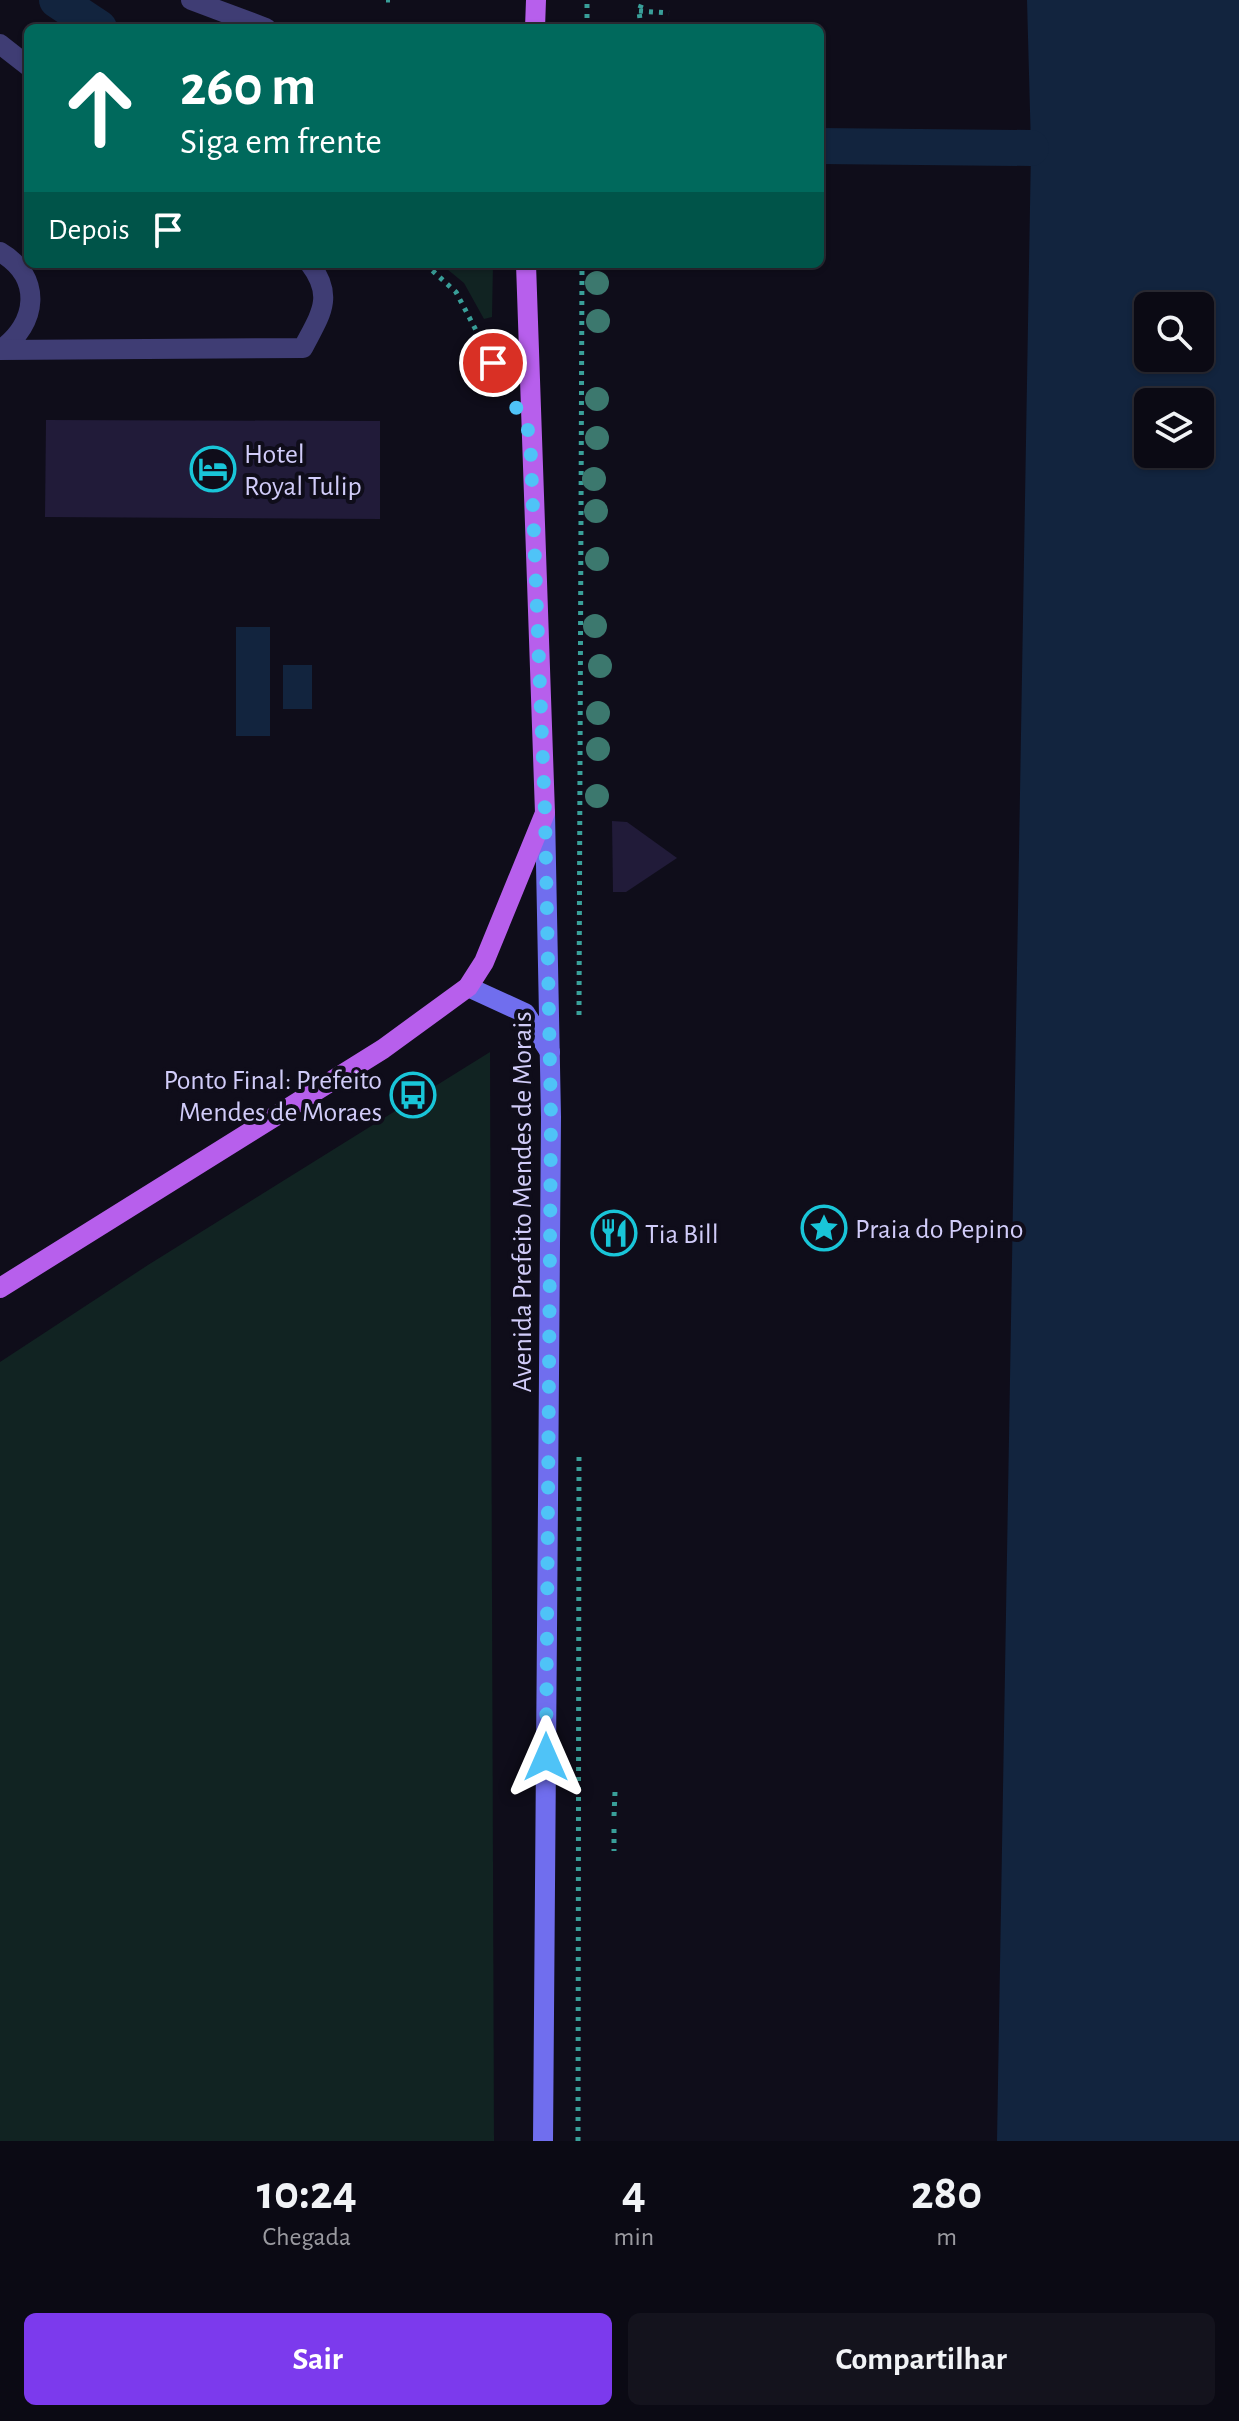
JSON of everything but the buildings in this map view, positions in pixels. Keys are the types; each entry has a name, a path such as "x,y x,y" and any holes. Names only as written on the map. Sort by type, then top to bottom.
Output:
{"main road":[{"path":"535,24 536,0"},
{"name":"Avenida Prefeito Mendes de Morais","path":"526,268 545,813"},
{"path":"0,1288 383,1049 468,987 484,962 545,813"}],"street":[{"path":"191,0 255,24"},
{"path":"0,44 24,63"},
{"path":"0,251 24,250"},
{"path":"0,251 23,272 30,288 31,307 21,332 0,350"},
{"path":"0,350 303,348 322,313 323,282 313,268"},
{"name":"Avenida Prefeito Mendes de Morais","path":"543,2141 550,1052 545,813"},
{"path":"468,987 525,1013 550,1052"}],"path":[{"path":"386,0 394,0"},
{"path":"587,0 587,24"},
{"path":"641,24 639,11 643,0"},
{"path":"639,11 669,13"},
{"path":"429,268 456,292 503,382"},
{"path":"614,1816 615,1792"},
{"path":"614,1829 614,1851"}],"shaded area":[{"path":"446,268 493,268 492,317 484,319 464,283"},
{"path":"490,1052 494,2141 0,2141 0,1362 148,1265"}],"water":[{"path":"1027,0 1239,0 1239,2141 997,2141 1031,148"},
{"path":"236,627 270,627 270,736 236,736"},
{"path":"283,665 312,665 312,709 283,709"}],"waterway":[{"path":"57,0 93,24"},
{"path":"824,146 1031,148"}],"place":[{"name":"Hotel Royal Tulip","path":"213,469"},
{"name":"Ponto Final: Prefeito Mendes de Moraes","path":"413,1095"},
{"name":"Praia do Pepino","path":"824,1228"},
{"name":"Tia Bill","path":"614,1233"}],"route":[{"path":"493,363 530,434 545,813 551,1117 546,1757"}]}
